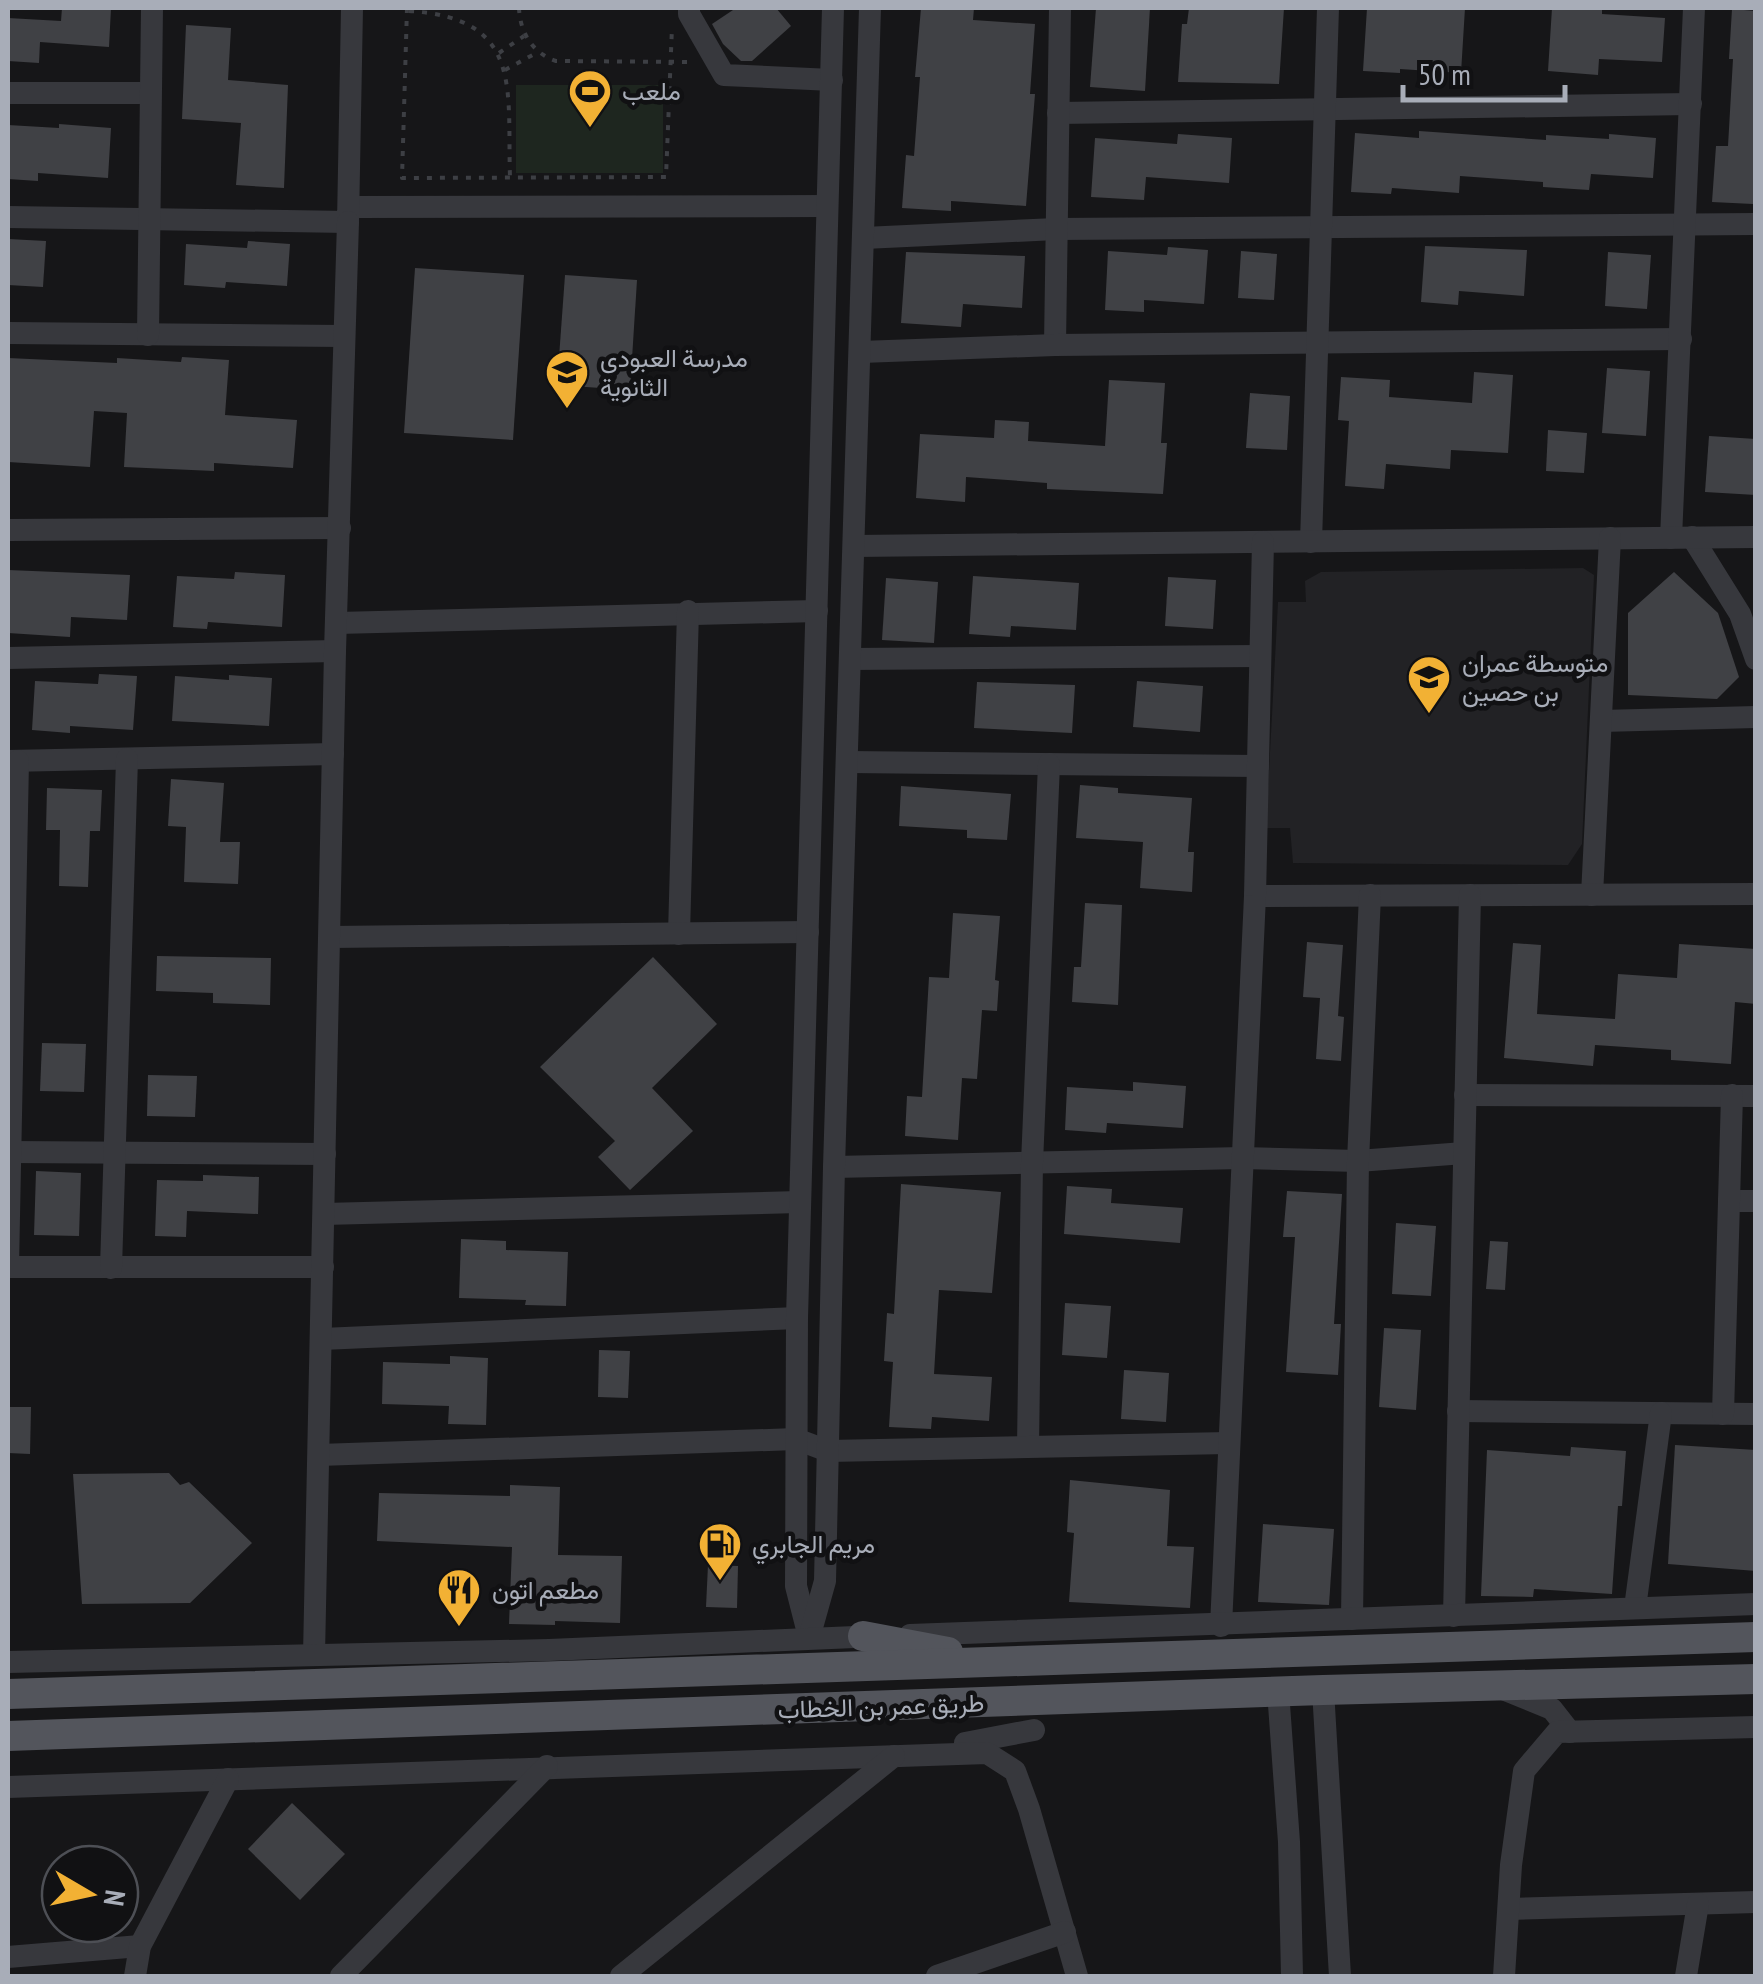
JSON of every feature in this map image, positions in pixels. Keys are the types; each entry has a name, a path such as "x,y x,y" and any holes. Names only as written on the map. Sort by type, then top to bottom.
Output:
{"main road":[{"path":"863,1636 1005,1663"},
{"name":"طريق عمر بن الخطاب","path":"8,1694 1756,1637"},
{"name":"طريق عمر بن الخطاب","path":"8,1736 1278,1691 1756,1679"}],"street":[{"path":"148,335 152,8"},
{"path":"314,1655 352,8"},
{"path":"689,8 724,76 832,80"},
{"path":"809,1638 796,1586 797,1318 833,8"},
{"path":"809,1638 825,1581 870,8"},
{"path":"1055,345 1060,8"},
{"path":"1311,542 1318,227 1328,8"},
{"path":"1694,8 1681,338 1681,538 1740,614 1756,659"},
{"path":"8,93 150,93"},
{"path":"1058,113 1691,104"},
{"path":"8,217 148,219 826,206"},
{"path":"864,238 1056,229 1756,224"},
{"path":"8,333 344,336"},
{"path":"861,352 1055,345 1681,338"},
{"path":"8,530 340,528"},
{"path":"854,546 1756,537"},
{"path":"1592,895 1610,538"},
{"path":"1221,1626 1255,896 1263,542"},
{"path":"337,623 817,610"},
{"path":"679,934 688,612"},
{"path":"8,658 335,652"},
{"path":"850,659 1260,656"},
{"path":"1601,721 1756,717"},
{"path":"322,1268 8,1267 13,761 334,754"},
{"path":"111,1268 127,759"},
{"path":"848,762 1258,766"},
{"path":"1028,1447 1032,1163 1050,764"},
{"path":"1255,896 1756,894"},
{"path":"1352,1619 1358,1161 1370,895"},
{"path":"1454,1616 1470,895"},
{"path":"331,937 808,932"},
{"path":"1466,1095 1744,1096 1729,1201 1723,1414"},
{"path":"10,1152 325,1154"},
{"path":"834,1167 1242,1158 1358,1161 1464,1153"},
{"path":"1729,1201 1756,1201"},
{"path":"324,1214 799,1202"},
{"path":"322,1339 797,1318"},
{"path":"1458,1412 1756,1414"},
{"path":"1635,1608 1661,1413"},
{"path":"319,1456 796,1438 828,1451 1228,1443"},
{"path":"8,1662 549,1650 1756,1604"},
{"path":"146,1690 186,1658"},
{"path":"1495,1686 1552,1709 1570,1732"},
{"path":"1324,1690 1340,1976"},
{"path":"1278,1691 1289,1842 1292,1976"},
{"path":"1014,1771 1052,1700"},
{"path":"1504,1976 1524,1772 1557,1732 1756,1727"},
{"path":"621,1976 892,1756 1034,1730"},
{"path":"8,1787 987,1753 1014,1771 1029,1809 1076,1976"},
{"path":"340,1976 547,1766"},
{"path":"135,1976 140,1946 228,1779"},
{"path":"1509,1909 1756,1902"},
{"path":"1686,1976 1698,1904"},
{"path":"937,1976 1065,1932"},
{"path":"8,1956 140,1946"}],"path":[{"path":"518,8 525,35 538,52 556,61 715,61"},
{"path":"510,178 505,70 490,38 452,18 407,9 402,178 510,178 666,177 672,26"},
{"path":"498,52 525,35"},
{"path":"505,70 538,52"}],"shaded area":[{"name":"ملعب","path":"516,85 663,85 663,173 516,173"},
{"name":"متوسطة عمران بن حصين","path":"1583,568 1594,575 1582,844 1568,865 1293,863 1290,828 1266,828 1278,602 1306,602 1305,581 1321,572"}],"building":[{"path":"62,8 111,8 109,47 40,42 39,63 8,61 8,18 61,21"},
{"path":"736,8 776,8 791,26 752,61 741,61 723,44 712,24"},
{"path":"921,8 974,8 973,20 1035,24 1030,94 1035,94 1026,206 951,201 951,211 902,208 906,155 914,156"},
{"path":"1096,8 1150,8 1145,91 1090,87"},
{"path":"1189,8 1284,8 1279,84 1178,82 1182,24 1187,24"},
{"path":"1367,8 1465,8 1461,73 1363,71"},
{"path":"1552,8 1602,8 1602,14 1665,18 1662,62 1599,59 1598,75 1548,71"},
{"path":"1732,9 1756,11 1753,204 1712,202 1716,146 1728,146"},
{"path":"186,25 231,28 228,80 288,85 284,188 236,185 241,123 182,119"},
{"path":"59,124 111,128 108,178 38,173 38,181 8,179 8,125 59,128"},
{"path":"1419,131 1546,140 1546,135 1656,138 1653,178 1591,174 1589,190 1460,176 1459,193 1392,188 1391,194 1351,192 1355,133 1419,138"},
{"path":"1178,134 1232,138 1229,183 1146,177 1144,200 1091,197 1095,138 1177,144"},
{"path":"8,239 46,241 43,287 8,285"},
{"path":"248,241 290,244 287,286 226,282 225,288 184,285 186,244 247,248"},
{"path":"1425,246 1527,250 1524,296 1459,291 1458,305 1421,302"},
{"path":"1168,247 1208,250 1204,304 1144,300 1144,312 1105,310 1108,251 1167,255"},
{"path":"1241,251 1277,254 1274,300 1238,298"},
{"path":"906,252 1025,256 1022,308 963,304 961,327 901,323"},
{"path":"1608,252 1651,255 1647,309 1605,306"},
{"path":"415,268 524,275 513,440 404,433"},
{"path":"565,275 637,280 630,390 557,385"},
{"path":"182,357 229,360 225,415 297,420 293,468 214,463 214,471 124,467 127,413 94,411 90,467 8,462 8,358 117,363 117,358 181,362"},
{"path":"1607,368 1650,371 1646,436 1602,433"},
{"path":"1474,372 1513,375 1508,453 1451,450 1450,469 1386,464 1384,489 1345,486 1349,421 1338,420 1341,377 1390,380 1389,397 1472,403"},
{"path":"1109,380 1165,383 1161,443 1167,443 1163,494 1047,489 1047,483 966,477 965,502 916,498 920,434 994,438 995,420 1029,422 1028,441 1105,446"},
{"path":"1250,393 1290,396 1287,450 1246,448"},
{"path":"1548,430 1587,433 1584,473 1546,471"},
{"path":"1709,436 1756,439 1756,495 1705,492"},
{"path":"8,570 130,575 127,620 71,617 70,637 8,633"},
{"path":"235,572 285,575 282,627 208,622 207,629 173,627 177,576 234,579"},
{"path":"1674,572 1718,613 1739,677 1717,699 1628,695 1628,613"},
{"path":"973,576 1079,583 1076,630 1011,626 1010,637 969,634"},
{"path":"1168,577 1216,580 1213,629 1165,626"},
{"path":"886,578 938,582 934,643 882,640"},
{"path":"99,674 137,676 133,730 70,726 70,733 32,730 35,681 98,684"},
{"path":"229,675 272,678 269,726 172,721 175,676 229,680"},
{"path":"1137,681 1203,686 1200,732 1133,727"},
{"path":"977,682 1075,685 1072,733 974,728"},
{"path":"171,779 224,783 220,842 240,842 238,884 184,882 186,827 168,826"},
{"path":"1080,785 1118,788 1118,793 1192,798 1188,852 1194,852 1192,892 1140,888 1143,842 1076,838"},
{"path":"901,786 1011,794 1007,840 967,838 967,830 899,826"},
{"path":"47,788 102,790 100,831 90,831 88,887 59,886 60,830 46,830"},
{"path":"1085,903 1122,905 1118,1005 1072,1002 1074,967 1081,967"},
{"path":"953,913 1000,916 997,1011 982,1010 977,1079 962,1078 958,1140 905,1136 907,1096 922,1097 929,977 949,978"},
{"path":"1307,942 1343,945 1338,1016 1344,1017 1341,1061 1316,1059 1320,998 1303,997"},
{"path":"1513,943 1541,945 1537,1014 1615,1019 1618,974 1677,978 1679,944 1756,949 1756,1004 1735,1002 1731,1064 1671,1060 1671,1050 1595,1045 1593,1066 1504,1058"},
{"path":"157,956 271,958 270,1005 213,1003 213,993 156,991"},
{"path":"653,957 717,1024 652,1088 693,1131 630,1190 598,1157 615,1141 540,1067"},
{"path":"42,1043 86,1044 84,1092 40,1091"},
{"path":"148,1075 197,1076 195,1117 147,1116"},
{"path":"1133,1082 1186,1086 1183,1128 1107,1123 1106,1133 1065,1130 1067,1087 1133,1091"},
{"path":"36,1171 81,1173 79,1236 34,1235"},
{"path":"203,1175 259,1177 258,1214 187,1211 186,1237 155,1236 157,1180 203,1181"},
{"path":"901,1184 1001,1192 992,1293 939,1290 934,1374 992,1377 989,1421 932,1417 931,1429 889,1427 893,1362 884,1361 887,1313 894,1314"},
{"path":"1067,1186 1112,1189 1111,1203 1183,1208 1180,1243 1064,1234"},
{"path":"1287,1191 1342,1194 1334,1324 1341,1324 1338,1375 1286,1372 1295,1237 1283,1237"},
{"path":"1396,1223 1436,1226 1431,1296 1392,1294"},
{"path":"461,1239 506,1241 506,1250 568,1252 566,1306 525,1305 526,1300 459,1298"},
{"path":"1490,1241 1508,1242 1505,1290 1486,1289"},
{"path":"1065,1303 1111,1306 1107,1358 1062,1355"},
{"path":"1384,1328 1421,1330 1416,1410 1379,1407"},
{"path":"599,1350 630,1351 628,1398 598,1397"},
{"path":"450,1356 488,1358 486,1425 448,1424 449,1406 382,1404 383,1362 450,1364"},
{"path":"1124,1370 1169,1373 1166,1422 1121,1419"},
{"path":"8,1407 31,1407 30,1454 8,1453"},
{"path":"1675,1445 1756,1450 1756,1571 1668,1564"},
{"path":"1571,1447 1626,1451 1612,1594 1534,1589 1533,1597 1481,1596 1487,1450 1570,1456"},
{"path":"169,1473 180,1485 189,1482 252,1543 190,1603 82,1604 73,1474"},
{"path":"1070,1480 1170,1490 1167,1546 1194,1547 1190,1608 1069,1602 1074,1533 1067,1532"},
{"path":"510,1485 560,1487 558,1555 622,1556 620,1623 509,1624 512,1547 377,1541 379,1493 510,1496"},
{"path":"1263,1524 1334,1529 1329,1605 1258,1602"},
{"path":"708,1565 738,1566 737,1608 706,1607"},
{"path":"292,1803 345,1854 300,1900 248,1849"}],"place":[{"name":"ملعب","path":"590,129"},
{"name":"مدرسة العبودي الثانوية","path":"567,410"},
{"name":"متوسطة عمران بن حصين","path":"1429,715"},
{"name":"مريم الجابري","path":"720,1582"},
{"name":"مطعم اتون","path":"459,1628"}]}
